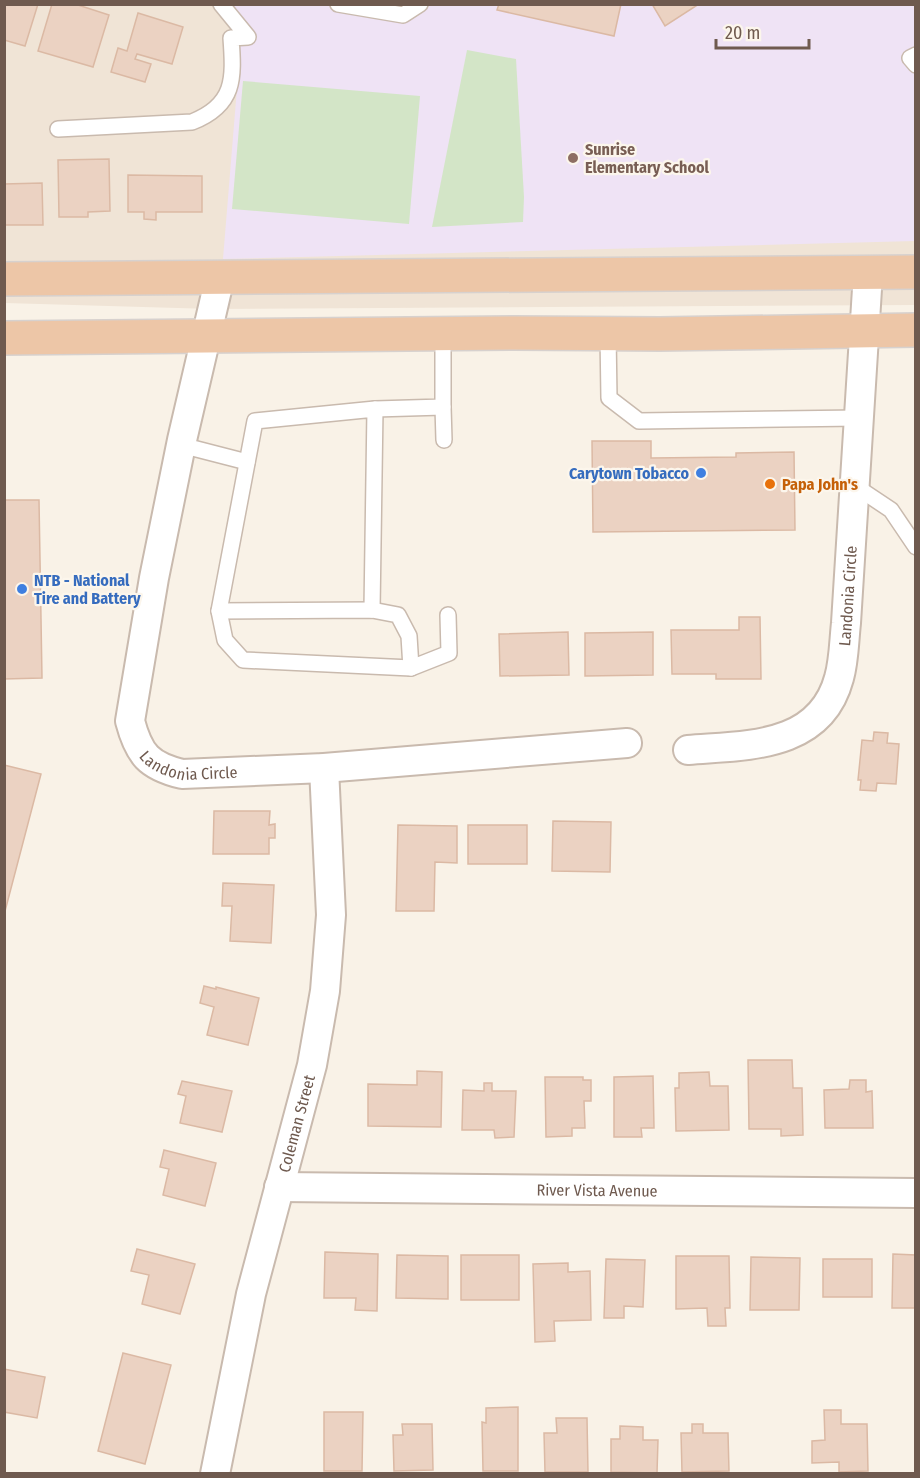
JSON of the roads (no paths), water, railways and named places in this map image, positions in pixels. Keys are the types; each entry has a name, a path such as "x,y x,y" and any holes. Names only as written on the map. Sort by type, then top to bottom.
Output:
{"highway":[{"path":"4,279 915,272"},
{"path":"4,338 915,330"}],"street":[{"name":"Landonia Circle","path":"688,750 766,743 790,736 812,722 829,702 839,679 846,623 868,273"},
{"name":"Landonia Circle","path":"220,278 181,446 154,578 130,721 135,741 147,758 163,769 182,774 324,768 627,743"},
{"name":"Coleman Street","path":"215,1473 251,1294 312,1065 325,991 331,915 324,768"},
{"name":"River Vista Avenue","path":"279,1187 915,1193"}],"lane":[{"path":"58,129 192,122 220,106 230,89 234,73 231,38 248,37 221,4"},
{"path":"338,4 403,15 420,4"},
{"path":"915,55 910,58 915,65"},
{"path":"442,334 444,440"},
{"path":"608,334 609,398 639,421 859,417"},
{"path":"443,407 375,409 255,420 219,611 225,640 243,660 411,668 449,653 448,615"},
{"path":"372,610 375,409"},
{"path":"181,446 247,462"},
{"path":"855,486 891,510 915,547"},
{"path":"219,611 372,610 398,615 409,636 411,668"}],"place":[{"name":"Sunrise Elementary School","path":"573,158"},
{"name":"Carytown Tobacco","path":"701,473"},
{"name":"Papa John's","path":"770,484"},
{"name":"NTB - National Tire and Battery","path":"22,589"}]}
